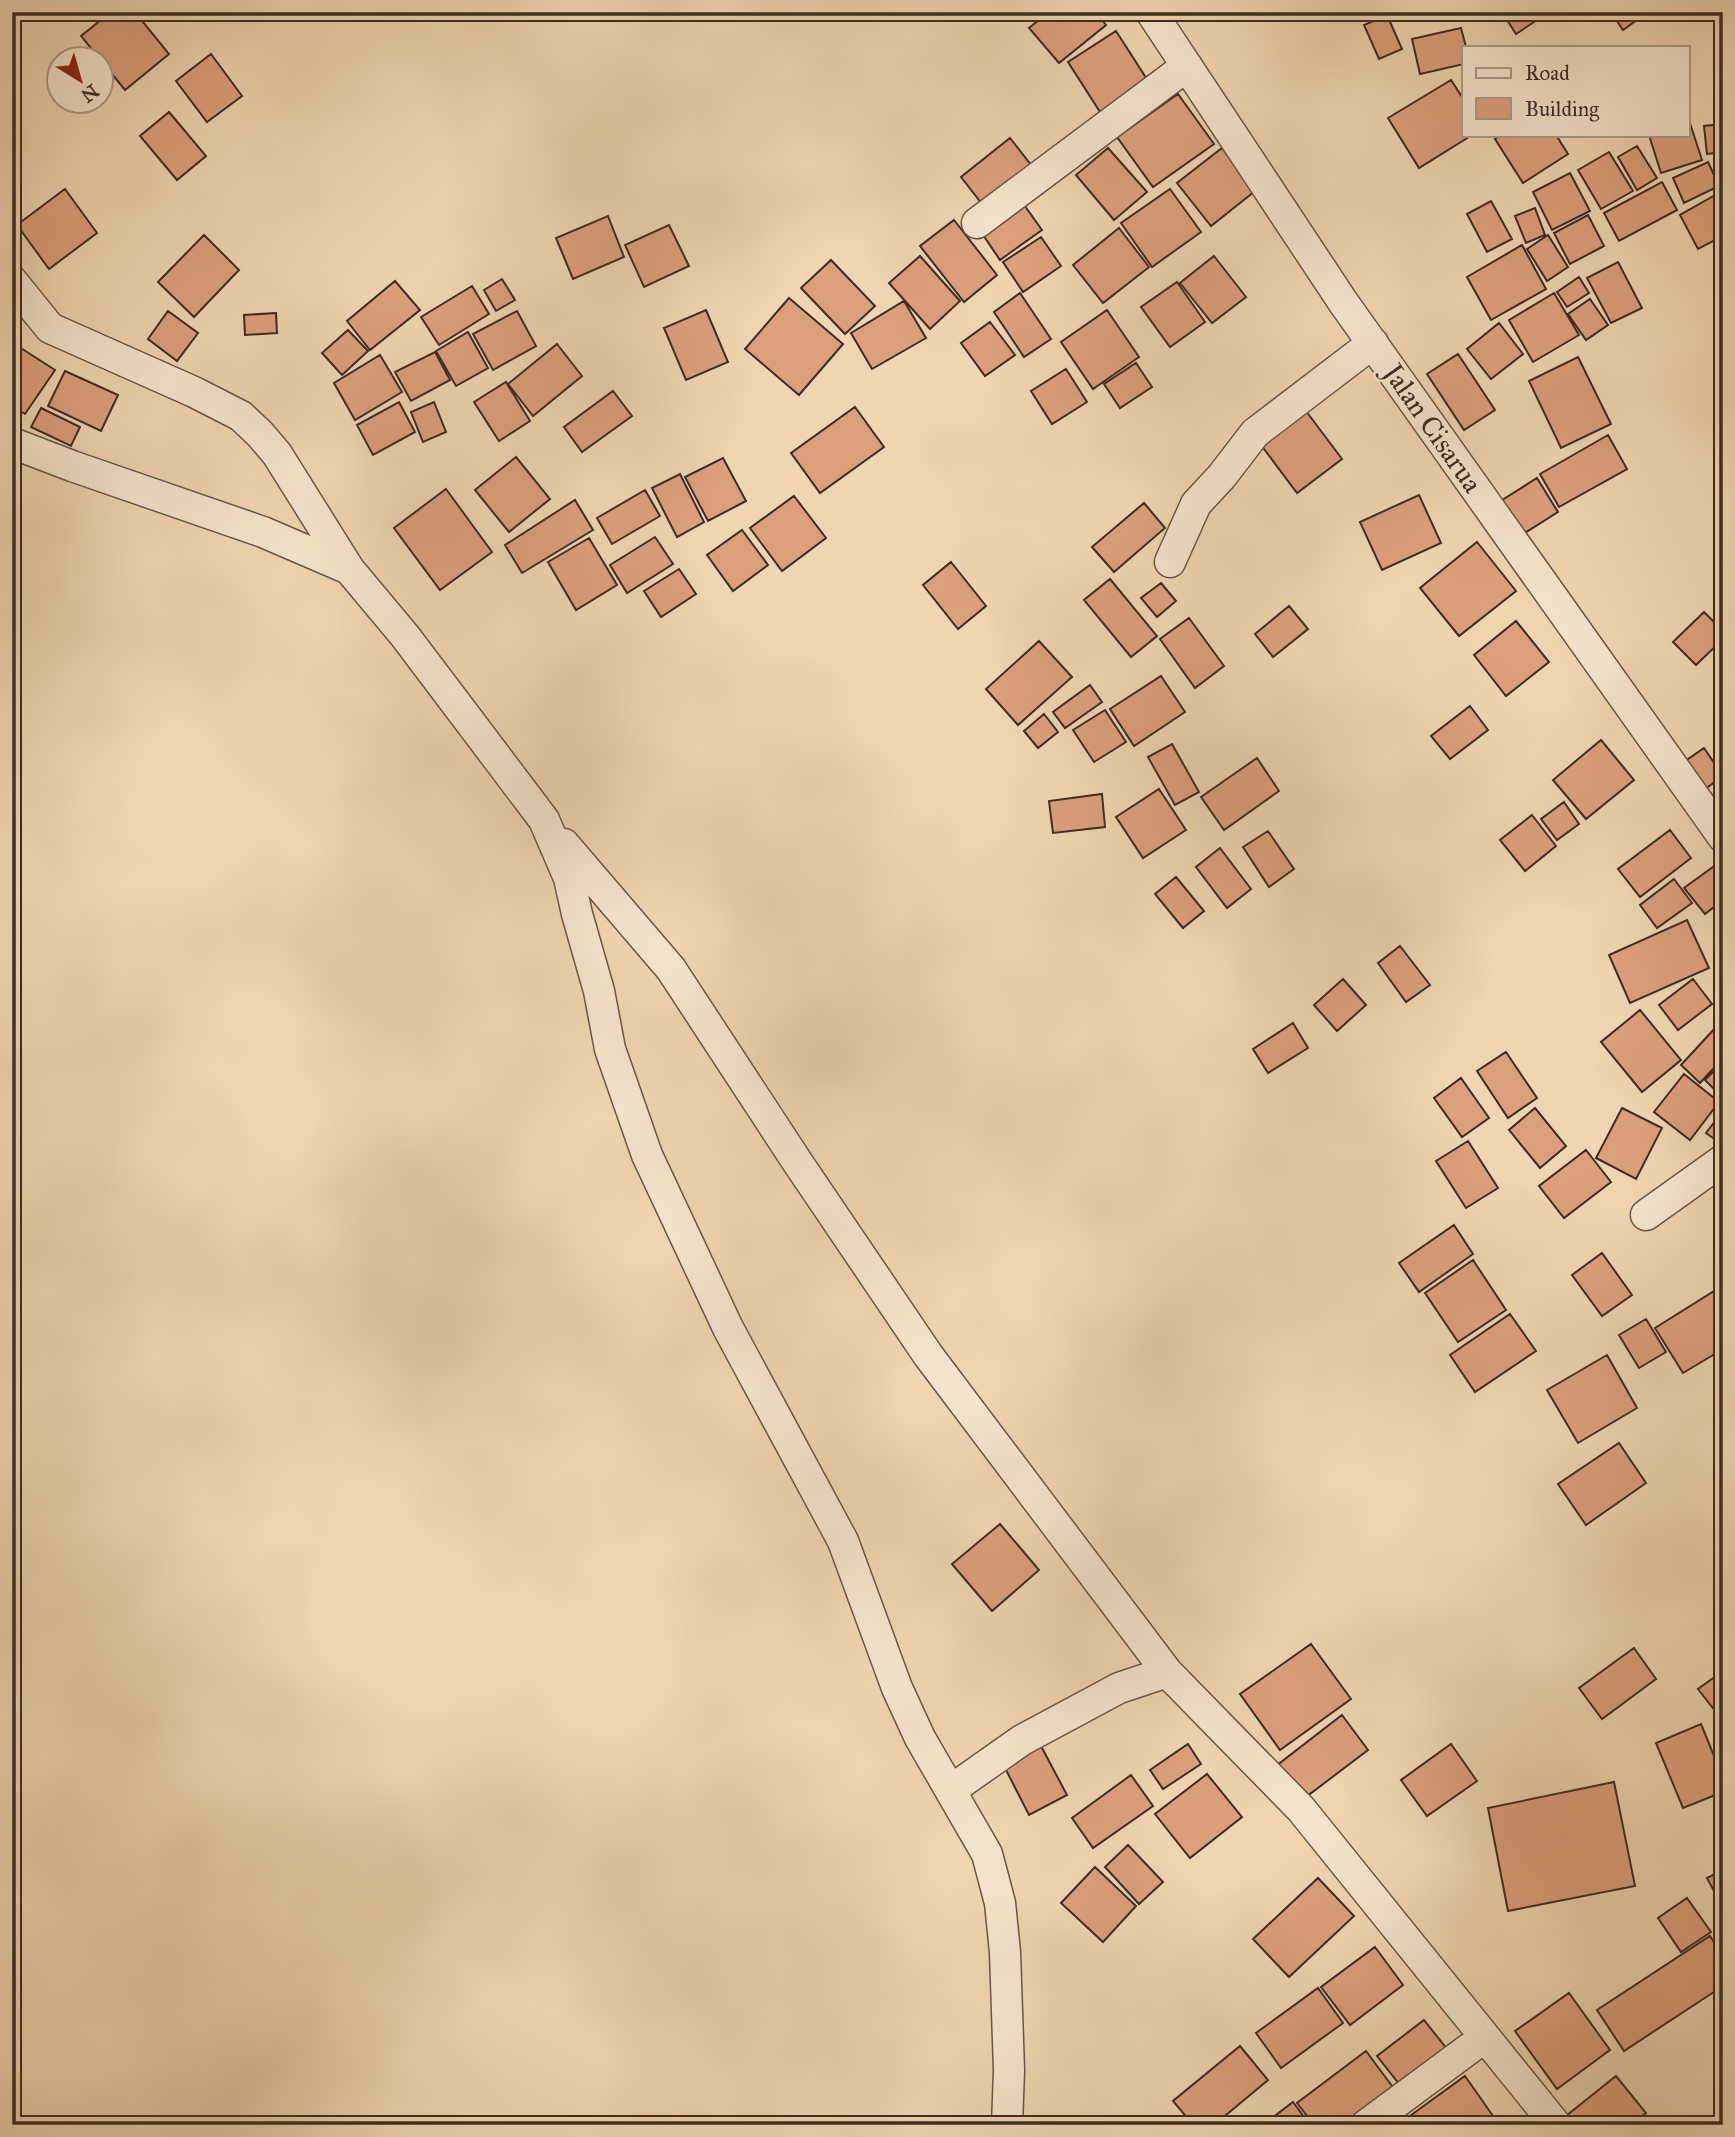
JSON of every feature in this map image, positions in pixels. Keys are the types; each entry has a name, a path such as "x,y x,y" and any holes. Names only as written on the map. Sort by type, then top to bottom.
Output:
{"street":[{"name":"Jalan Cisarua","path":"1151,12 1373,343 1723,837"},
{"path":"977,223 1187,66"},
{"path":"12,281 50,328 194,392 241,416 260,433 277,454 349,569 405,636 544,820 671,969 928,1355 1167,1672 1301,1810 1556,2125"},
{"path":"1170,562 1196,504 1222,476 1255,433 1373,343"},
{"path":"12,443 263,532 349,569"},
{"path":"544,820 569,878 599,991 610,1049 647,1156 728,1328 842,1541 897,1688 920,1738 987,1854 1000,1903 1005,1952 1007,2125"},
{"path":"1646,1215 1723,1160"},
{"path":"951,1790 1022,1740 1119,1688 1167,1672"},
{"path":"1366,2125 1485,2037"}],"building":[{"path":"111,12 135,12 169,54 125,90 116,79 116,46 89,46 81,36"},
{"path":"1049,12 1096,12 1106,25 1059,63 1029,28"},
{"path":"1502,12 1549,12 1516,34"},
{"path":"1611,12 1648,12 1623,30"},
{"path":"1387,15 1402,49 1379,59 1364,25"},
{"path":"1461,28 1466,46 1462,46 1462,64 1420,74 1412,39"},
{"path":"1116,31 1150,84 1102,115 1068,62"},
{"path":"211,54 242,96 207,122 176,81"},
{"path":"1451,80 1462,97 1462,136 1470,136 1419,168 1388,118"},
{"path":"1178,94 1214,144 1153,187 1117,137"},
{"path":"169,112 206,156 177,180 140,136"},
{"path":"1690,123 1702,160 1661,173 1649,136 1690,136"},
{"path":"1723,124 1723,152 1707,154 1704,126"},
{"path":"1500,136 1557,136 1568,154 1523,183 1495,139"},
{"path":"1010,138 1035,170 986,209 961,177"},
{"path":"1637,146 1657,178 1637,190 1618,157"},
{"path":"1108,148 1147,192 1114,220 1076,175"},
{"path":"1222,148 1255,191 1211,226 1177,183"},
{"path":"1609,152 1633,191 1601,209 1578,170"},
{"path":"1708,162 1719,186 1684,203 1673,178"},
{"path":"1570,173 1590,211 1552,230 1533,192"},
{"path":"1662,182 1677,210 1619,241 1604,213"},
{"path":"65,189 97,233 49,269 17,225"},
{"path":"1170,189 1201,232 1152,267 1121,223"},
{"path":"1717,194 1723,204 1723,236 1698,249 1680,215"},
{"path":"1491,201 1512,239 1487,252 1467,214"},
{"path":"1022,202 1042,230 1000,260 981,232"},
{"path":"1535,208 1545,235 1526,243 1515,216"},
{"path":"1588,215 1604,246 1570,264 1554,233"},
{"path":"608,216 624,257 573,279 556,238"},
{"path":"954,220 997,275 964,302 920,246"},
{"path":"669,225 689,266 644,287 625,245"},
{"path":"1119,228 1149,267 1103,303 1073,265"},
{"path":"204,235 239,270 194,317 158,282"},
{"path":"1548,235 1568,267 1547,281 1527,249"},
{"path":"1041,237 1061,266 1023,292 1003,262"},
{"path":"1522,245 1546,289 1491,320 1467,277"},
{"path":"920,256 960,301 930,329 889,283"},
{"path":"1214,256 1246,297 1212,323 1180,283"},
{"path":"831,260 875,306 845,334 801,288"},
{"path":"1618,262 1642,308 1611,323 1587,278"},
{"path":"1579,277 1589,293 1567,307 1557,292"},
{"path":"502,279 515,300 496,311 484,290"},
{"path":"395,281 420,310 370,350 347,321"},
{"path":"1177,282 1205,322 1170,347 1141,307"},
{"path":"472,286 489,314 439,345 421,317"},
{"path":"1020,293 1051,339 1024,357 994,312"},
{"path":"1554,293 1579,335 1533,362 1509,320"},
{"path":"789,298 843,344 799,395 745,349"},
{"path":"1590,299 1608,325 1586,340 1568,314"},
{"path":"904,301 926,338 872,369 851,333"},
{"path":"706,310 728,362 686,380 664,328"},
{"path":"1107,310 1139,357 1093,389 1061,342"},
{"path":"168,311 198,333 177,361 148,339"},
{"path":"517,311 536,346 493,370 473,334"},
{"path":"276,313 277,333 245,335 244,315"},
{"path":"990,322 1015,355 985,376 961,343"},
{"path":"1499,323 1523,354 1491,379 1467,349"},
{"path":"348,330 368,351 342,375 322,353"},
{"path":"468,332 488,368 456,386 436,351"},
{"path":"557,344 582,376 533,416 508,384"},
{"path":"16,345 55,370 25,414 12,406 12,350"},
{"path":"435,352 450,380 411,401 395,372"},
{"path":"1458,354 1495,410 1464,430 1427,374"},
{"path":"380,355 402,392 355,420 334,383"},
{"path":"1578,357 1611,424 1561,448 1529,381"},
{"path":"1136,363 1152,387 1120,408 1104,384"},
{"path":"1066,369 1087,402 1052,424 1031,391"},
{"path":"65,371 118,395 101,431 48,406"},
{"path":"506,382 530,421 499,441 474,402"},
{"path":"613,391 632,416 582,452 564,427"},
{"path":"399,402 415,432 373,455 357,425"},
{"path":"434,402 446,432 423,442 411,412"},
{"path":"855,407 884,447 820,493 791,453"},
{"path":"41,408 80,427 71,446 31,427"},
{"path":"1306,411 1342,459 1297,493 1261,445"},
{"path":"1608,435 1627,469 1559,507 1540,474"},
{"path":"516,457 550,499 509,532 475,490"},
{"path":"723,458 746,501 708,521 685,477"},
{"path":"680,474 704,522 677,537 652,488"},
{"path":"1537,478 1558,512 1520,536 1499,502"},
{"path":"446,489 492,552 440,590 394,528"},
{"path":"645,490 660,516 612,544 597,518"},
{"path":"1419,495 1441,543 1382,570 1360,522"},
{"path":"794,496 826,538 782,571 750,528"},
{"path":"575,500 593,530 522,573 505,545"},
{"path":"1144,503 1165,528 1114,572 1092,547"},
{"path":"742,530 768,565 733,591 707,555"},
{"path":"655,537 673,564 627,593 610,565"},
{"path":"589,538 617,585 576,610 548,562"},
{"path":"1477,542 1516,591 1459,636 1420,588"},
{"path":"951,562 986,606 958,629 923,585"},
{"path":"679,569 696,594 661,617 644,591"},
{"path":"1110,579 1157,636 1131,657 1084,600"},
{"path":"1161,583 1176,601 1157,617 1141,598"},
{"path":"1289,606 1308,629 1273,657 1255,634"},
{"path":"1704,612 1723,631 1723,639 1696,665 1673,642"},
{"path":"1189,618 1224,666 1195,688 1160,639"},
{"path":"1516,621 1549,662 1506,696 1474,655"},
{"path":"1039,641 1072,677 1018,725 986,689"},
{"path":"1161,676 1185,712 1134,746 1110,709"},
{"path":"1090,685 1102,702 1065,728 1053,712"},
{"path":"1470,706 1488,730 1450,759 1431,736"},
{"path":"1105,710 1126,742 1094,762 1073,730"},
{"path":"1044,714 1058,732 1038,748 1024,731"},
{"path":"1601,740 1634,780 1586,819 1553,780"},
{"path":"1172,744 1199,792 1175,805 1148,757"},
{"path":"1704,748 1723,776 1701,792 1681,764"},
{"path":"1257,758 1279,791 1224,830 1201,797"},
{"path":"1159,789 1186,830 1143,858 1116,817"},
{"path":"1723,790 1723,817 1710,798"},
{"path":"1102,794 1105,827 1053,833 1049,801"},
{"path":"1564,802 1579,824 1557,840 1541,819"},
{"path":"1532,815 1556,846 1525,871 1500,840"},
{"path":"1670,830 1691,858 1640,897 1618,869"},
{"path":"1268,831 1294,869 1269,887 1243,847"},
{"path":"1220,848 1251,889 1227,908 1196,867"},
{"path":"1713,867 1723,880 1723,900 1705,914 1684,888"},
{"path":"1176,877 1204,911 1183,928 1155,894"},
{"path":"1674,879 1692,903 1657,928 1640,905"},
{"path":"1687,920 1709,968 1630,1003 1609,955"},
{"path":"1400,946 1430,985 1406,1002 1378,963"},
{"path":"1343,979 1366,1005 1337,1031 1314,1005"},
{"path":"1693,979 1712,1004 1678,1030 1659,1005"},
{"path":"1640,1010 1681,1060 1642,1092 1601,1042"},
{"path":"1293,1023 1308,1048 1268,1073 1253,1049"},
{"path":"1717,1026 1723,1031 1723,1058 1700,1083 1681,1065"},
{"path":"1506,1052 1537,1098 1508,1118 1477,1071"},
{"path":"1723,1062 1723,1091 1719,1094 1705,1080"},
{"path":"1684,1074 1719,1102 1690,1140 1654,1112"},
{"path":"1461,1078 1489,1118 1462,1137 1434,1098"},
{"path":"1535,1108 1566,1146 1540,1168 1509,1130"},
{"path":"1622,1108 1662,1128 1636,1179 1596,1158"},
{"path":"1723,1111 1723,1145 1706,1133"},
{"path":"1468,1141 1498,1188 1466,1208 1436,1161"},
{"path":"1586,1150 1611,1182 1564,1218 1539,1186"},
{"path":"1454,1225 1473,1254 1419,1292 1399,1263"},
{"path":"1602,1253 1632,1295 1602,1316 1572,1275"},
{"path":"1473,1260 1506,1310 1458,1342 1425,1293"},
{"path":"1719,1288 1723,1295 1723,1349 1683,1373 1655,1328"},
{"path":"1510,1314 1536,1351 1475,1392 1450,1355"},
{"path":"1646,1319 1666,1352 1639,1368 1619,1335"},
{"path":"1607,1355 1637,1408 1578,1443 1547,1390"},
{"path":"1619,1443 1646,1483 1586,1525 1558,1484"},
{"path":"1000,1524 1039,1570 992,1611 952,1564"},
{"path":"1311,1644 1351,1699 1280,1750 1240,1694"},
{"path":"1634,1648 1656,1679 1602,1719 1579,1688"},
{"path":"1723,1671 1723,1721 1698,1689"},
{"path":"1342,1715 1368,1750 1302,1800 1276,1766"},
{"path":"1701,1724 1723,1778 1723,1792 1683,1808 1656,1743"},
{"path":"1188,1744 1201,1764 1163,1789 1150,1770"},
{"path":"1451,1744 1477,1781 1427,1816 1401,1780"},
{"path":"1041,1746 1067,1795 1029,1815 1004,1766"},
{"path":"1207,1774 1242,1817 1190,1858 1155,1814"},
{"path":"1131,1775 1153,1806 1093,1848 1072,1818"},
{"path":"1614,1782 1635,1886 1508,1911 1488,1808"},
{"path":"1128,1845 1163,1882 1139,1904 1105,1867"},
{"path":"1095,1867 1136,1906 1103,1942 1061,1903"},
{"path":"1723,1870 1723,1908 1707,1878"},
{"path":"1318,1878 1354,1916 1289,1977 1253,1939"},
{"path":"1687,1898 1711,1932 1681,1952 1658,1918"},
{"path":"1710,1936 1723,1956 1723,1986 1624,2051 1597,2010"},
{"path":"1375,1947 1403,1985 1350,2025 1321,1987"},
{"path":"1318,1988 1343,2023 1281,2068 1256,2033"},
{"path":"1569,1993 1610,2050 1557,2089 1515,2031"},
{"path":"1424,2020 1447,2049 1400,2085 1377,2056"},
{"path":"1240,2046 1268,2080 1214,2125 1193,2125 1173,2101"},
{"path":"1366,2051 1395,2090 1348,2125 1314,2125 1297,2103"},
{"path":"1465,2076 1493,2116 1481,2125 1405,2125 1403,2121"},
{"path":"1616,2076 1646,2113 1631,2125 1573,2125 1566,2116"},
{"path":"1293,2102 1310,2125 1263,2125"}]}
